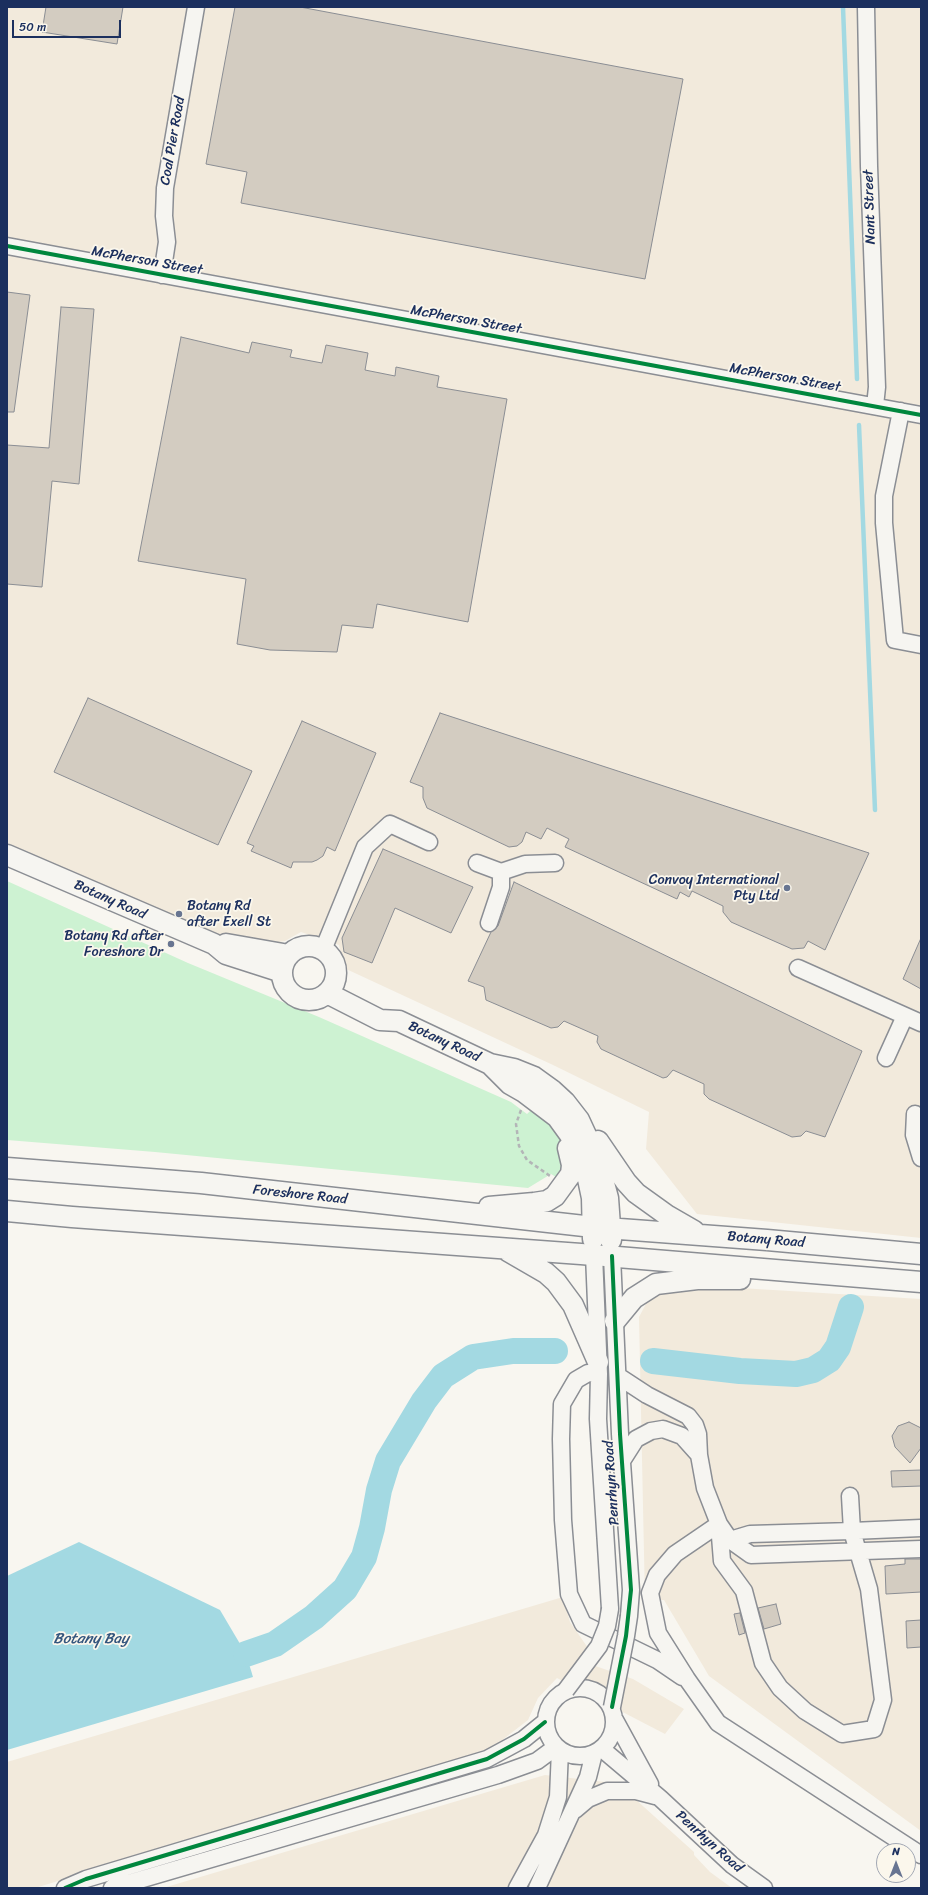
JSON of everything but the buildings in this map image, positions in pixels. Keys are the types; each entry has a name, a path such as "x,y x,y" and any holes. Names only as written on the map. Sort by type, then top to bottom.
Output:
{"main road":[{"name":"Botany Road","path":"7,855 214,944 226,954 285,963"},
{"path":"305,946 314,946 323,950 334,962 331,986 320,998 311,1000 298,997 287,989 283,981 285,963 296,949 305,946"},
{"name":"Botany Road","path":"331,986 352,991 386,1008 399,1021 490,1064 514,1069 534,1078 565,1102 579,1120 598,1161 608,1198 602,1228 603,1256 921,1282"},
{"name":"Botany Road","path":"490,1064 510,1084 557,1117 570,1135 588,1179 592,1198 602,1228"},
{"path":"448,1211 547,1201 555,1196 567,1181 571,1174 572,1165 570,1152 564,1138 533,1099"},
{"path":"579,1120 595,1135 626,1182 636,1193 668,1216 699,1234"},
{"name":"Foreshore Road","path":"7,1168 201,1184 602,1228"},
{"path":"7,1211 72,1218 603,1256"},
{"name":"Botany Road","path":"602,1228 699,1234 921,1254"},
{"path":"502,1248 546,1273 556,1282 573,1305 598,1368"},
{"path":"615,1321 634,1298 656,1284 697,1279 767,1279 826,1275"}],"street":[{"name":"Coal Pier Road","path":"162,275 167,242 164,216 165,188 196,7"},
{"name":"Nant Street","path":"866,7 869,166 877,386 875,406"},
{"name":"McPherson Street","path":"7,246 921,415"},
{"path":"901,411 884,496 884,523 895,640 921,645"},
{"path":"323,950 365,847 390,824 429,842"},
{"path":"477,863 500,872 525,864 555,863"},
{"path":"489,923 500,887 500,872"},
{"path":"798,968 921,1023"},
{"path":"886,1058 905,1016"},
{"path":"915,1114 914,1135 921,1158"},
{"name":"Penrhyn Road","path":"603,1256 615,1321 622,1461 631,1590 629,1616 613,1714"},
{"name":"Penrhyn Road","path":"566,1690 599,1646 607,1626 610,1610 598,1419 598,1368 603,1256"},
{"path":"598,1368 576,1380 562,1404 561,1439 563,1512 569,1594 583,1624 657,1660 687,1679"},
{"path":"618,1376 647,1395 688,1416 695,1425 698,1434 699,1455 705,1488 719,1524 730,1540 751,1555 921,1549"},
{"path":"622,1461 636,1439 650,1431 662,1429 682,1436 699,1455"},
{"path":"719,1524 722,1561 744,1591 763,1663 780,1688 805,1711 842,1734 874,1729 883,1700 869,1589 852,1531 850,1496"},
{"path":"719,1524 675,1554 657,1574 650,1593 658,1633 687,1679 718,1723 921,1855"},
{"path":"730,1540 750,1534 921,1528"},
{"path":"598,1751 581,1756 574,1756 558,1748 548,1736 545,1722 547,1709 554,1698 566,1690 579,1687 592,1689 604,1696 628,1748 658,1796"},
{"path":"537,1888 574,1811 598,1751 612,1736 613,1714"},
{"path":"65,1888 86,1879 487,1759 524,1739 545,1722"},
{"path":"112,1888 498,1775 537,1761 558,1748"},
{"path":"517,1888 546,1835 558,1797 558,1748"},
{"path":"598,1751 658,1796"},
{"path":"574,1811 588,1799 607,1791 636,1791 658,1796"},
{"name":"Penrhyn Road","path":"658,1796 732,1865 764,1888"}],"path":[{"path":"533,1099 521,1109 516,1124 519,1146 527,1160 556,1179"}],"shaded area":[{"path":"7,7 921,7 921,1238 697,1214 646,1149 649,1112 553,1065 344,968 339,945 301,932 285,941 267,944 210,941 7,855"},
{"path":"691,1285 921,1299 921,1831 709,1676 664,1600 645,1601 639,1317 647,1302 659,1291"},
{"path":"563,1597 570,1622 588,1648 578,1660 633,1679 684,1709 665,1734 557,1678 538,1698 528,1720 488,1751 35,1888 7,1888 7,1762"},
{"path":"545,1775 612,1784 634,1798 694,1852 694,1855 710,1872 732,1888 163,1888"}],"green space":[{"path":"7,881 188,963 319,1017 511,1102 527,1114 533,1108 558,1132 563,1144 563,1175 556,1177 551,1174 528,1188 155,1152 7,1140"}],"water":[{"name":"Botany Bay","path":"79,1542 220,1610 246,1654 253,1677 7,1750 7,1576"}],"waterway":[{"path":"843,7 857,379"},
{"path":"859,425 875,810"},
{"path":"653,1361 740,1371 796,1374 813,1370 829,1360 838,1347 851,1307"},
{"path":"246,1654 275,1644 314,1617 345,1589 364,1557 372,1528 379,1490 388,1461 424,1401 443,1376 473,1357 513,1351 555,1351"}],"cycle path":[{"path":"7,246 921,415"},
{"path":"612,1256 620,1434 631,1590 626,1636 612,1707"},
{"path":"65,1888 86,1879 487,1759 524,1739 545,1722"}],"place":[{"name":"Convoy International Pty Ltd","path":"787,888"},
{"name":"Botany Rd after Exell St","path":"179,914"},
{"name":"Botany Rd after Foreshore Dr","path":"171,944"}]}
